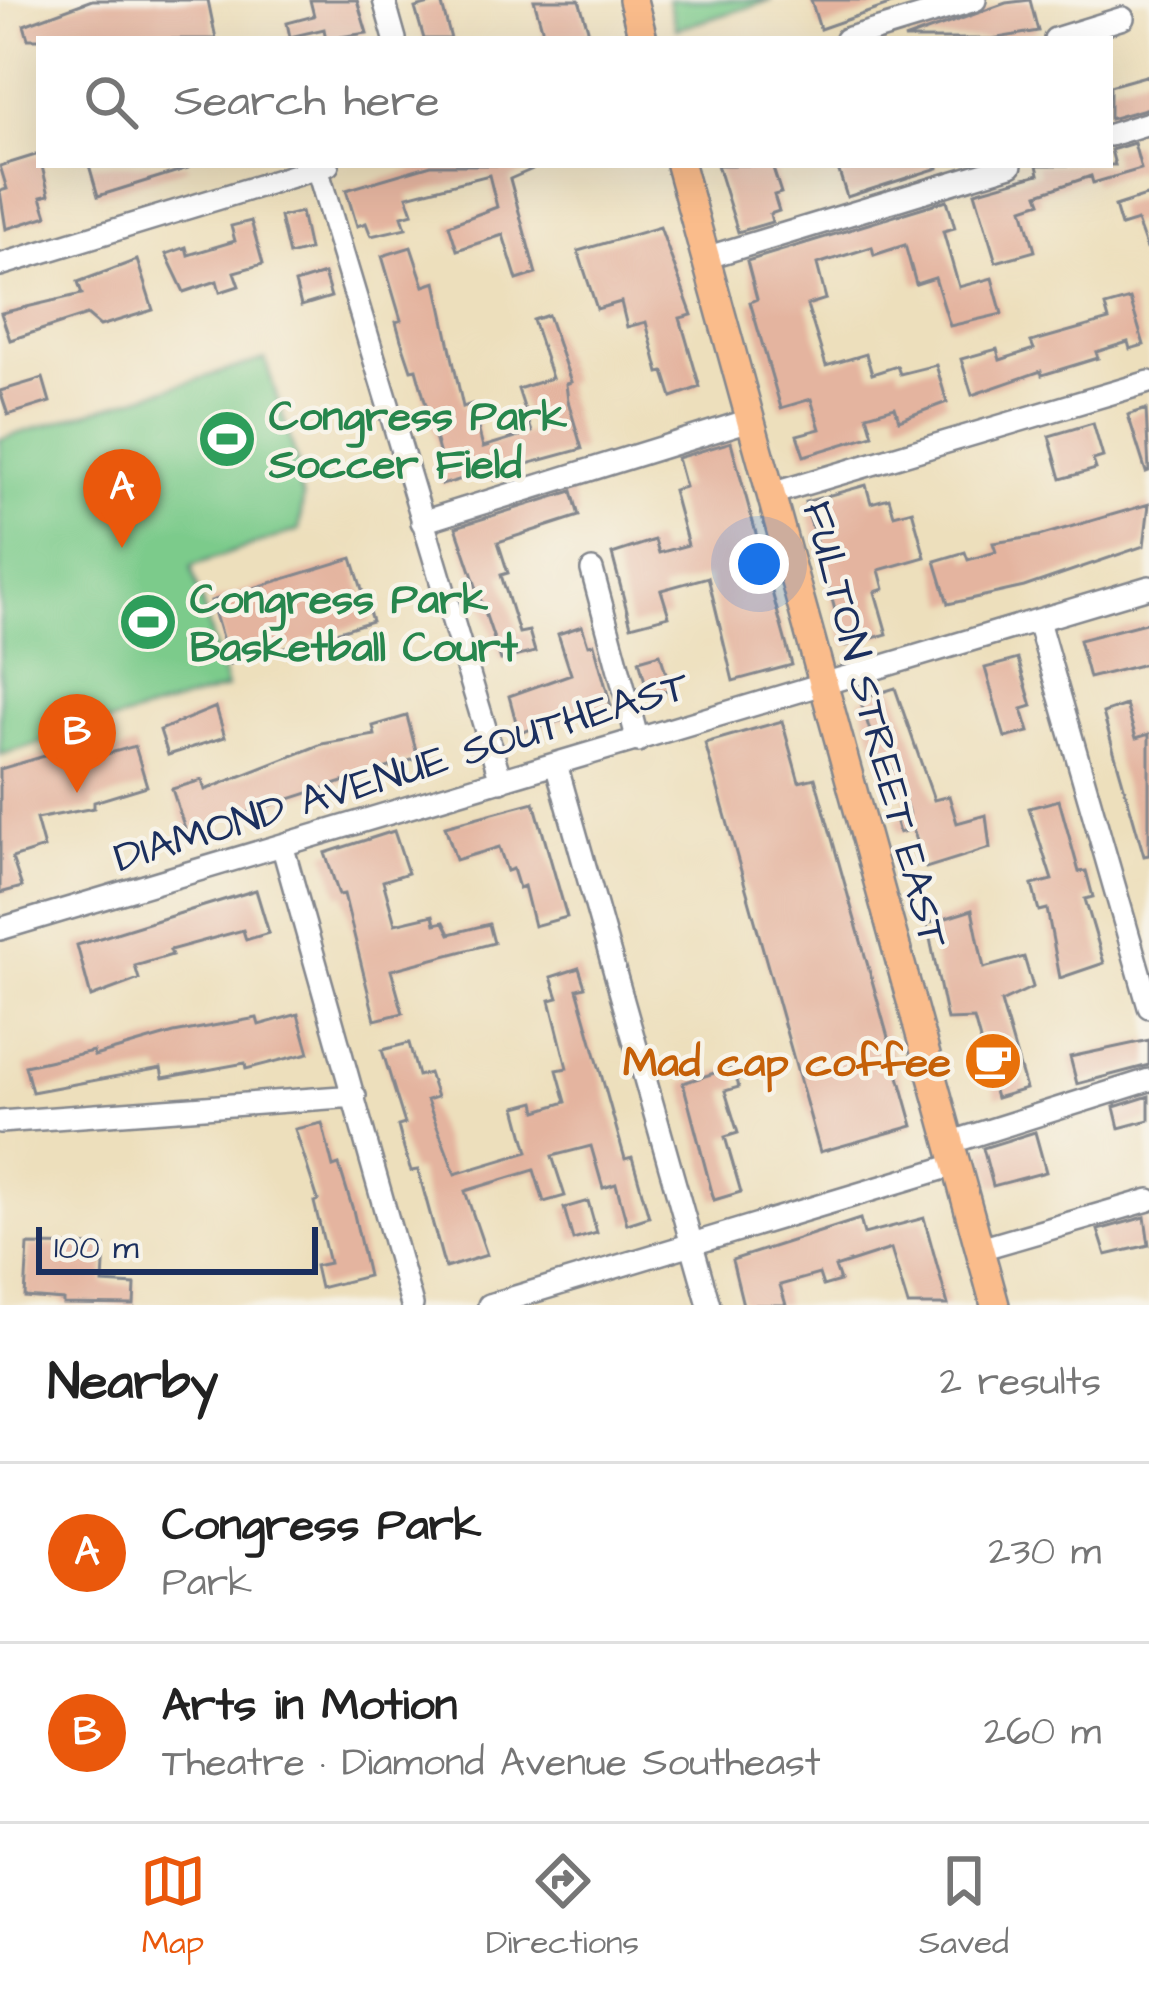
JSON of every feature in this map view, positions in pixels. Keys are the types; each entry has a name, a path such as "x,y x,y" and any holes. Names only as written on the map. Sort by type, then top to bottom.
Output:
{"main road":[{"path":"633,0 642,36"},
{"name":"FULTON STREET EAST","path":"681,168 995,1305"}],"street":[{"path":"384,0 394,36"},
{"path":"856,36 975,0"},
{"path":"1065,36 1123,18"},
{"path":"1113,134 1149,123"},
{"path":"0,265 320,168"},
{"path":"323,168 422,522 501,781"},
{"path":"706,258 1000,168"},
{"path":"771,494 1149,382"},
{"path":"422,522 750,420"},
{"path":"592,570 638,741"},
{"name":"DIAMOND AVENUE SOUTHEAST","path":"0,929 1149,587"},
{"path":"1038,621 1149,1007"},
{"path":"556,764 709,1305"},
{"path":"283,848 412,1305"},
{"path":"489,1305 692,1243 1149,1080"},
{"path":"0,1122 355,1096"},
{"path":"980,1249 1149,1200"}],"green space":[{"path":"668,0 772,0 676,29"},
{"path":"265,359 300,471 294,474 303,498 299,530 191,566 227,688 0,755 0,439"}],"building":[{"path":"92,0 208,0 215,36 28,39 24,25"},
{"path":"310,0 357,0 367,33 325,36 324,29 290,36 287,23 314,16"},
{"path":"534,0 579,0 590,36 544,36"},
{"path":"811,0 892,0 892,4 820,29"},
{"path":"1030,0 1038,31 1009,36 912,36 1006,3"},
{"path":"441,1 450,36 423,36 415,8"},
{"path":"1149,75 1149,108 1113,118 1113,85"},
{"path":"1134,143 1141,169 1093,183 1091,176 1038,194 1041,202 1023,208 1035,251 996,262 975,192 1039,174 1038,168 1113,168 1113,149"},
{"path":"36,155 36,168 42,168 49,195 41,197 47,216 6,229 0,191 7,189 0,166"},
{"path":"90,168 188,168 98,196"},
{"path":"421,168 535,168 510,179 536,274 517,280 503,235 457,250 449,225 497,207 489,175 407,196 413,213 402,216 406,228 371,236 366,223 357,226 346,190"},
{"path":"718,168 773,168 781,193 774,195 779,211 770,214 772,222 738,232"},
{"path":"838,168 938,168 847,197"},
{"path":"1149,195 1147,249 1137,221 1121,226 1115,206"},
{"path":"947,200 955,228 943,231 959,287 992,278 1002,314 950,326 935,278 916,284 905,245 874,255 872,247 817,264 826,299 807,305 826,366 866,354 872,374 897,366 900,374 936,365 947,402 899,420 895,407 867,415 873,435 804,456 797,435 820,429 811,399 781,408 750,302 757,299 747,261"},
{"path":"301,212 309,250 289,255 280,217"},
{"path":"251,221 263,264 234,272 239,286 220,292 217,281 184,292 166,254 186,247 188,255 235,241 231,226"},
{"path":"660,227 692,315 680,318 700,387 672,397 664,372 659,373 646,322 627,327 621,302 597,309 578,251"},
{"path":"411,247 424,286 436,282 463,407 472,404 483,447 532,432 518,389 552,378 533,320 548,315 571,382 566,384 568,401 582,449 512,468 514,474 495,480 492,470 442,485 435,461 441,459 416,369 411,370 401,340 396,322 401,320 382,256"},
{"path":"137,260 153,310 100,326 87,315 10,340 1,313 82,294 78,282"},
{"path":"324,274 331,297 301,306 295,283"},
{"path":"1130,299 1144,345 1130,349 1128,342 1096,352 1098,358 972,395 961,359 997,349 1000,360 1034,349 1031,342 1109,320 1105,306"},
{"path":"43,378 50,402 8,415 0,391"},
{"path":"1146,409 1149,471 1146,472 1128,415"},
{"path":"1093,423 1103,457 1093,460 1096,469 1061,479 1049,436"},
{"path":"731,442 792,665 733,681 708,577 661,590 669,616 631,626 612,554 655,540 659,553 688,545 673,490 685,487 677,458"},
{"path":"866,485 871,503 889,498 894,515 912,510 925,557 879,570 884,589 875,592 887,634 845,646 805,502"},
{"path":"572,491 579,516 498,542 508,573 501,575 519,633 529,631 535,652 501,660 456,527"},
{"path":"1149,504 1144,546 1024,587 948,604 935,561 965,552 968,560 996,552 993,543 1039,536"},
{"path":"352,558 372,621 310,640 309,647 297,650 292,645 230,664 211,601"},
{"path":"1149,622 1149,663 1089,678 1079,640"},
{"path":"582,626 588,645 594,644 611,706 519,733 509,696 571,674 558,634"},
{"path":"660,654 671,689 649,696 639,660"},
{"path":"1018,659 1032,706 1022,709 1029,732 1005,738 985,668"},
{"path":"895,688 934,800 949,796 957,823 986,815 990,848 926,868 913,829 899,833 895,819 909,815 895,769 883,773 860,699"},
{"path":"1126,705 1136,738 1149,734 1149,855 1144,856 1103,713"},
{"path":"216,707 225,737 168,755 160,730"},
{"path":"407,716 418,758 186,832 172,789 202,780 205,790 322,744 375,735 373,726"},
{"path":"782,721 799,782 815,778 913,1126 820,1152 705,743"},
{"path":"85,744 89,759 135,746 147,786 94,802 94,808 36,819 44,848 12,858 22,887 0,893 0,769"},
{"path":"1059,800 1079,872 1086,871 1093,897 1085,899 1104,963 1060,978 1047,909 1039,911 1032,885 1052,880 1029,808"},
{"path":"534,802 567,917 534,926 524,886 519,888 513,869 507,871 499,847 456,860 445,826"},
{"path":"394,831 408,873 383,881 395,924 433,915 435,924 444,922 450,934 489,924 494,943 391,970 403,1013 375,1020 344,894 339,895 325,853"},
{"path":"256,890 269,933 246,940 243,930 170,950 172,955 135,966 139,979 91,997 77,945"},
{"path":"972,910 984,968 1024,957 1033,987 1001,1002 1026,1089 996,1098 974,1019 947,1020 927,924"},
{"path":"579,968 585,987 577,989 625,1159 632,1157 649,1217 627,1224 616,1184 603,1188 591,1146 552,1156 565,1196 544,1202 534,1170 465,1191 487,1255 445,1268 418,1170 411,1171 404,1149 398,1126 405,1124 382,1050 409,1043 418,1076 429,1073 437,1097 427,1100 455,1174 528,1152 516,1107 535,1102 537,1111 566,1102 557,1070 567,1068 550,1000 558,998 551,977"},
{"path":"298,1014 309,1053 246,1069 245,1063 163,1078 161,1068 32,1092 25,1066 93,1051 94,1056 174,1033 257,1018 259,1025"},
{"path":"1149,1040 1149,1065 1077,1084 1070,1057"},
{"path":"733,1067 739,1087 725,1091 738,1133 725,1137 741,1192 714,1200 683,1083"},
{"path":"1149,1096 1149,1120 1119,1128 1114,1107"},
{"path":"322,1123 333,1167 339,1165 353,1210 368,1276 320,1288 315,1266 329,1263 314,1202 318,1200 295,1129"},
{"path":"1035,1132 1046,1172 993,1186 983,1148"},
{"path":"588,1201 597,1233 573,1240 564,1208"},
{"path":"1145,1217 1149,1245 1106,1255 1098,1230"},
{"path":"924,1218 948,1305 908,1305 891,1249 835,1267 840,1281 823,1286 819,1274 780,1285 786,1305 743,1305 732,1260 860,1219 864,1234"},
{"path":"28,1245 105,1246 103,1283 135,1285 134,1305 63,1304 63,1300 25,1297"}],"place":[{"name":"Congress Park Soccer Field","path":"227,439"},
{"name":"Congress Park","path":"122,548"},
{"name":"Congress Park Basketball Court","path":"148,622"},
{"name":"Arts in Motion","path":"77,793"},
{"name":"Mad cap coffee","path":"993,1061"}]}
